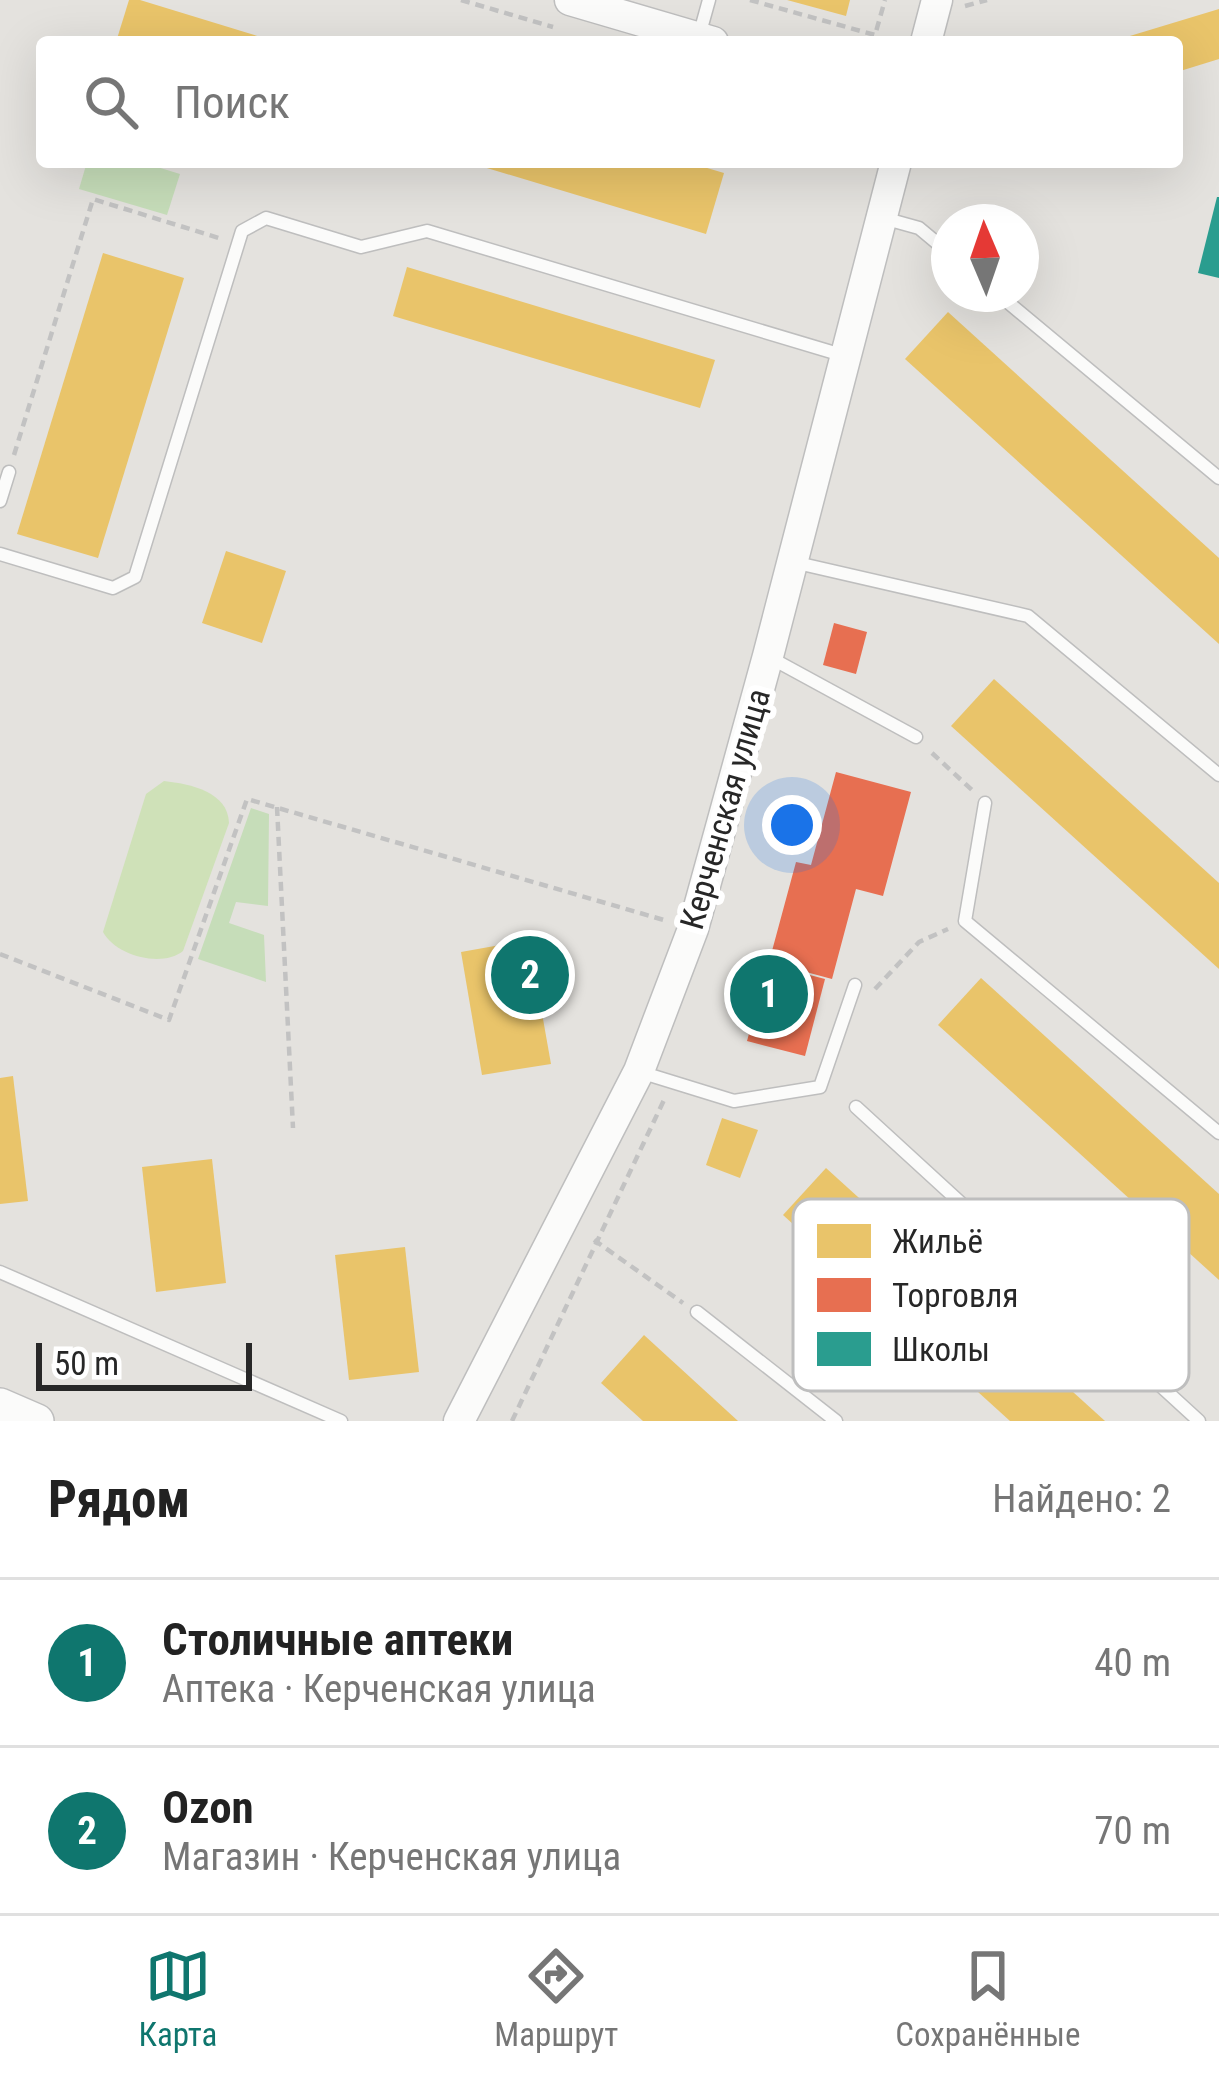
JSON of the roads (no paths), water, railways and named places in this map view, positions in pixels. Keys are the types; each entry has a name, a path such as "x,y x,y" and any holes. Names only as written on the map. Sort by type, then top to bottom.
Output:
{"main road":[{"path":"0,1405 37,1421"}],"street":[{"path":"930,36 951,3"},
{"path":"567,15 684,36"},
{"name":"Керченская улица","path":"459,1421 639,1071 692,929 894,168"}],"lane":[{"path":"706,36 709,0"},
{"path":"0,554 113,589 135,577 242,230 266,218 362,247 427,231 846,357"},
{"path":"882,218 920,228 931,237"},
{"path":"1020,312 1219,478"},
{"path":"0,501 9,472"},
{"path":"793,562 1028,616 1219,775"},
{"path":"768,656 916,737"},
{"path":"985,803 965,921 1219,1133"},
{"path":"639,1071 734,1101 820,1087 855,985"},
{"path":"856,1107 956,1199"},
{"path":"0,1272 341,1421"},
{"path":"697,1312 793,1387"},
{"path":"798,1391 836,1421"},
{"path":"1166,1391 1199,1421"}],"place":[{"name":"Ozon","path":"530,975"},
{"name":"Столичные аптеки","path":"769,994"}]}
